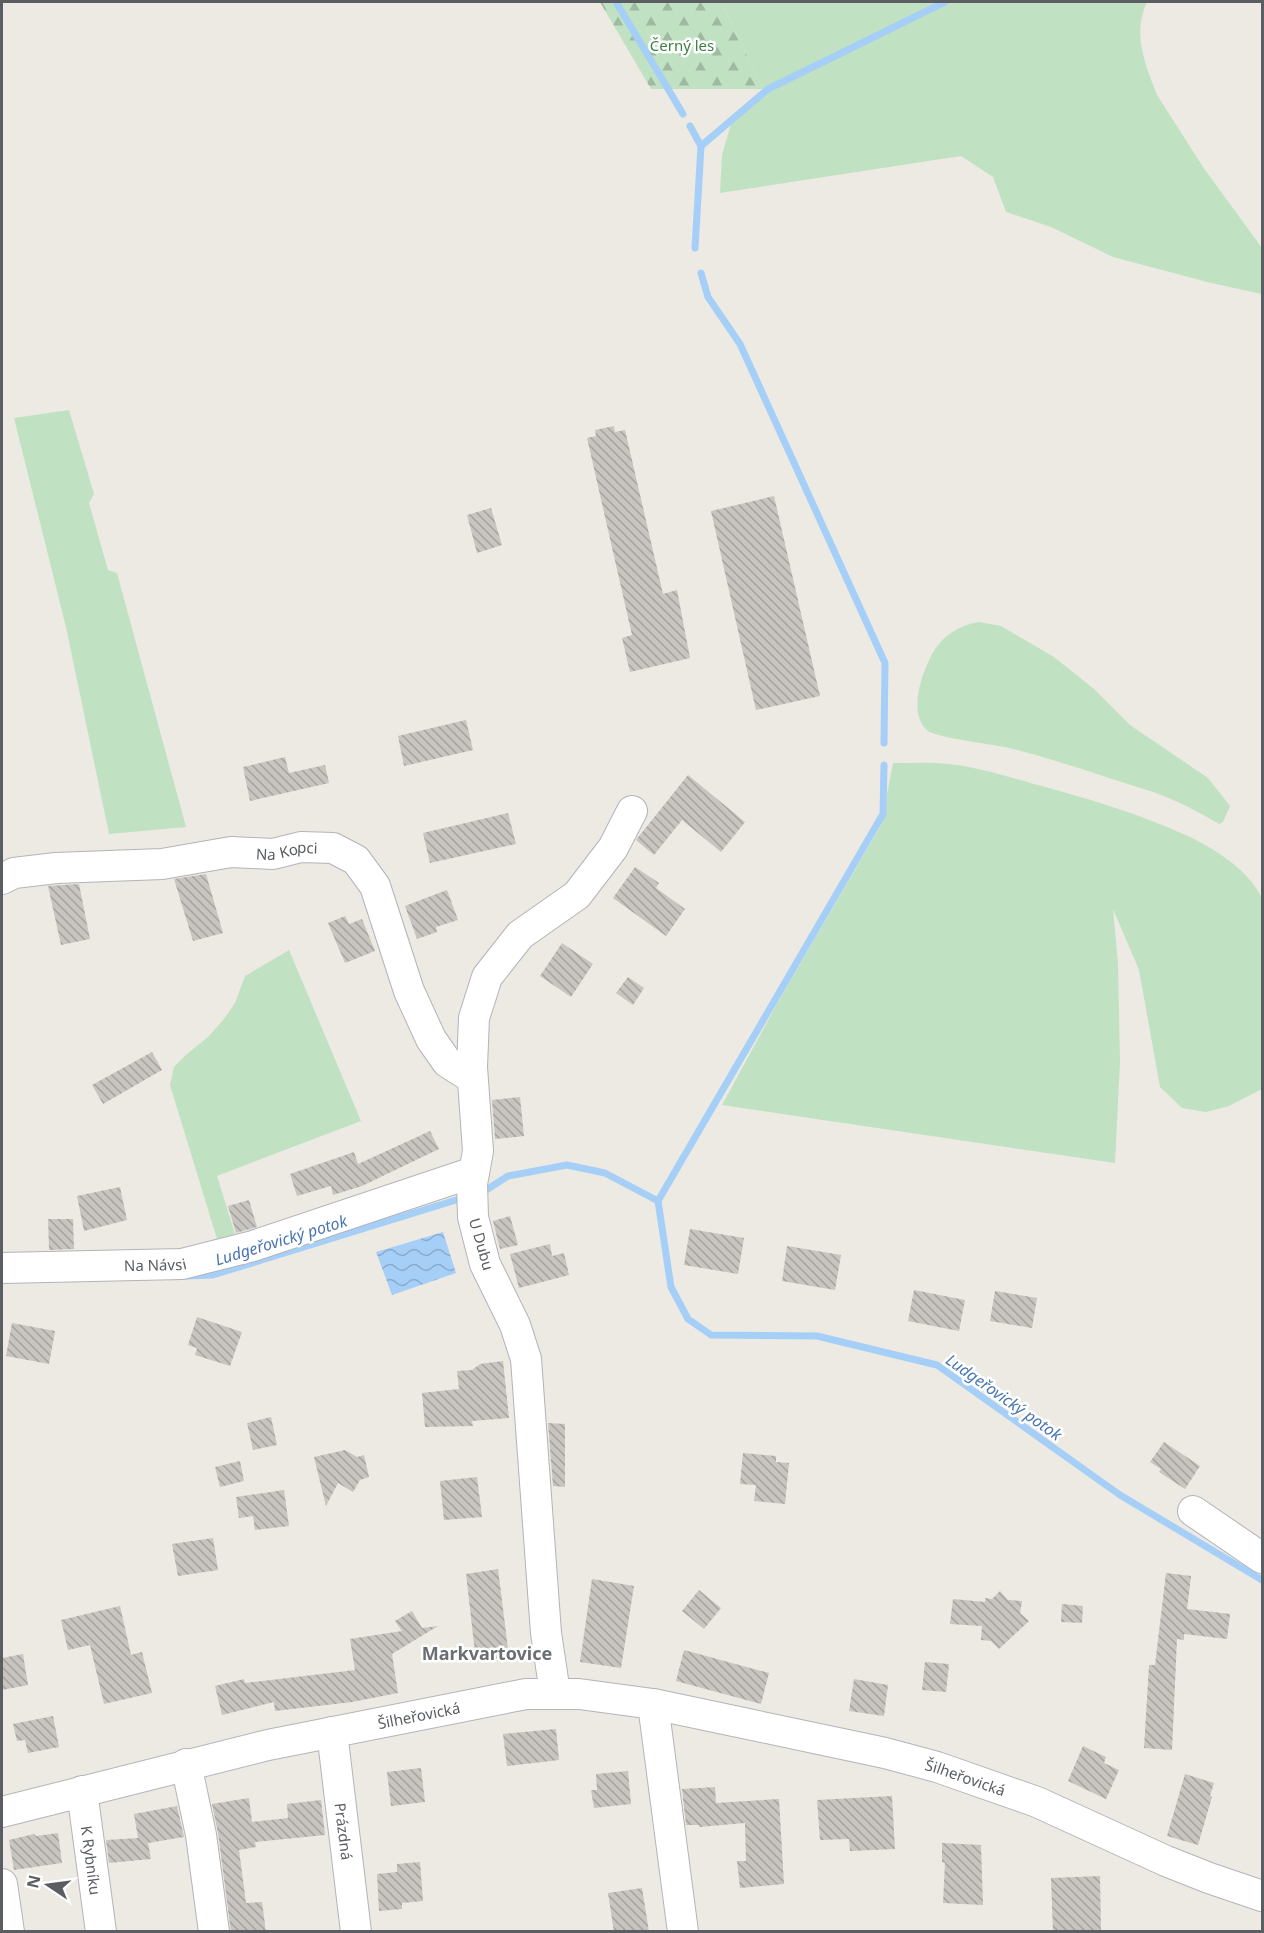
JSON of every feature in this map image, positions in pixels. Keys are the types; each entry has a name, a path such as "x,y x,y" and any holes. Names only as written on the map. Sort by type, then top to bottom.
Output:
{"street":[{"name":"U Dubu","path":"555,1693 546,1633 526,1359 515,1325 485,1264 473,1217 472,1184 478,1151 472,1077 474,1018 487,977 520,935 577,895 613,848 632,811"},
{"name":"Na Kopci","path":"2,879 14,873 56,868 162,864 231,852 273,854 301,847 333,848 356,860 375,886 409,991 431,1039 447,1062 472,1077"},
{"name":"Na Návsi","path":"2,1268 182,1264 252,1246 474,1172"},
{"path":"1193,1511 1263,1558"},
{"name":"Šilheřovická","path":"2,1812 186,1764 332,1732 526,1694 579,1694 653,1704 885,1753 937,1767 1037,1802 1166,1862 1263,1896"},
{"path":"653,1704 683,1932"},
{"name":"Prázdná","path":"332,1732 356,1932"},
{"path":"186,1764 201,1835 214,1932"},
{"name":"K Rybníku","path":"82,1791 101,1932"},
{"path":"2,1884 9,1932"}],"green space":[{"name":"Černý les","path":"600,2 721,2 763,89 651,89"},
{"path":"721,2 1147,2 1140,37 1157,95 1203,167 1262,248 1262,294 1113,257 1051,227 1006,212 993,177 961,156 720,193 722,155 731,124 763,89"},
{"path":"69,410 94,494 89,503 108,570 117,573 186,827 109,834 66,627 14,418"},
{"path":"979,622 1001,626 1054,657 1094,689 1130,725 1208,778 1230,806 1223,822 1219,824 1153,792 1064,763 1009,748 928,731 922,724 917,704 918,693 928,662 946,637 958,629"},
{"path":"893,763 935,763 970,767 1093,801 1190,837 1211,848 1241,870 1262,898 1262,1089 1229,1106 1206,1112 1182,1108 1160,1087 1139,970 1113,909 1118,964 1120,1062 1115,1163 722,1105 778,1002 881,825"},
{"path":"289,950 361,1121 217,1176 235,1234 217,1239 170,1085 174,1067 208,1037 224,1019 235,1003 245,976"}],"water":[{"path":"443,1232 456,1273 392,1295 376,1252"}],"building":[{"path":"614,426 615,432 625,430 663,594 677,590 690,658 630,672 622,638 632,635 587,438 596,436 595,430"},
{"path":"774,496 820,696 756,710 711,511"},
{"path":"491,508 502,545 477,553 467,515"},
{"path":"466,720 473,750 404,766 398,736"},
{"path":"285,757 289,773 325,765 329,783 250,801 243,767"},
{"path":"688,775 745,822 721,852 682,820 654,855 636,840"},
{"path":"508,813 516,844 430,863 423,833"},
{"path":"635,867 659,883 656,888 685,909 666,936 613,898"},
{"path":"206,874 223,933 193,941 174,879"},
{"path":"79,884 90,939 61,945 48,886"},
{"path":"447,890 458,920 436,927 437,932 417,939 405,906"},
{"path":"345,916 349,924 362,919 375,951 345,963 328,923"},
{"path":"562,943 593,964 571,997 540,976"},
{"path":"628,977 644,988 633,1005 616,993"},
{"path":"152,1052 162,1070 103,1104 92,1085"},
{"path":"520,1097 524,1136 495,1139 492,1100"},
{"path":"430,1131 439,1149 362,1186 333,1195 331,1186 297,1196 290,1174 354,1152 358,1164"},
{"path":"120,1187 127,1220 84,1231 77,1196"},
{"path":"249,1200 257,1227 236,1233 228,1206"},
{"path":"510,1216 518,1245 500,1249 493,1221"},
{"path":"48,1219 73,1219 74,1249 49,1250"},
{"path":"690,1229 744,1238 738,1274 684,1265"},
{"path":"550,1244 552,1256 564,1253 569,1275 519,1288 510,1254"},
{"path":"787,1246 841,1255 835,1290 782,1281"},
{"path":"914,1290 965,1300 959,1331 908,1321"},
{"path":"995,1291 1037,1298 1032,1328 990,1321"},
{"path":"197,1317 242,1332 230,1366 195,1355 197,1348 188,1345"},
{"path":"12,1323 55,1331 49,1364 6,1356"},
{"path":"503,1361 509,1418 472,1421 473,1426 425,1427 422,1393 459,1389 457,1371 472,1370 480,1364"},
{"path":"271,1417 277,1445 253,1450 247,1423"},
{"path":"548,1423 565,1424 565,1487 553,1486"},
{"path":"1164,1442 1200,1466 1185,1489 1159,1472 1161,1469 1150,1462"},
{"path":"345,1450 357,1457 364,1455 369,1477 360,1480 353,1492 338,1483 326,1506 314,1457"},
{"path":"743,1453 776,1456 776,1462 789,1463 785,1504 754,1501 756,1485 740,1484"},
{"path":"240,1461 244,1481 220,1487 215,1467"},
{"path":"477,1477 482,1517 444,1520 440,1481"},
{"path":"284,1490 289,1526 255,1530 253,1516 239,1518 236,1497"},
{"path":"213,1538 218,1570 178,1576 172,1544"},
{"path":"498,1569 509,1657 476,1661 466,1574"},
{"path":"1166,1573 1191,1576 1187,1609 1230,1614 1227,1639 1184,1634 1184,1640 1177,1639 1172,1750 1144,1748 1149,1665 1155,1665"},
{"path":"592,1579 634,1586 621,1668 580,1662"},
{"path":"699,1590 721,1608 704,1629 682,1611"},
{"path":"1000,1591 1008,1600 1022,1601 1020,1613 1029,1621 999,1649 991,1641 981,1640 982,1626 950,1624 953,1599 985,1602 985,1598 992,1599"},
{"path":"1062,1604 1083,1606 1082,1623 1061,1622"},
{"path":"120,1606 131,1655 142,1652 152,1693 104,1704 90,1645 68,1650 61,1620"},
{"path":"412,1611 422,1628 438,1626 392,1654 398,1693 352,1702 275,1711 274,1702 222,1715 215,1686 244,1679 245,1683 355,1670 350,1639 402,1631 395,1621"},
{"path":"684,1650 769,1673 761,1704 676,1681"},
{"path":"23,1654 28,1685 2,1690 2,1658"},
{"path":"925,1662 949,1664 946,1692 922,1690"},
{"path":"854,1679 888,1685 884,1716 849,1711"},
{"path":"53,1716 59,1747 28,1753 25,1740 17,1741 13,1724"},
{"path":"556,1729 559,1760 507,1766 503,1734"},
{"path":"1083,1746 1106,1757 1104,1763 1119,1770 1106,1799 1068,1781"},
{"path":"421,1768 425,1802 391,1806 387,1772"},
{"path":"628,1771 631,1804 594,1808 591,1790 597,1790 596,1774"},
{"path":"1185,1774 1214,1783 1198,1845 1167,1836"},
{"path":"715,1787 716,1803 779,1799 784,1884 740,1888 737,1861 746,1861 745,1823 699,1827 699,1825 686,1825 682,1789"},
{"path":"892,1796 895,1849 850,1851 849,1839 820,1840 817,1800"},
{"path":"249,1798 252,1822 288,1818 287,1804 321,1800 325,1835 255,1842 256,1847 239,1850 246,1903 262,1902 266,1932 231,1932 212,1804"},
{"path":"177,1806 184,1837 148,1843 151,1859 109,1863 106,1840 138,1838 134,1814"},
{"path":"58,1833 62,1863 14,1870 9,1840 34,1834 36,1836"},
{"path":"942,1843 981,1845 983,1905 943,1903 945,1863 942,1862"},
{"path":"420,1862 423,1901 402,1903 402,1909 379,1911 377,1874 397,1872 397,1864"},
{"path":"1100,1876 1101,1932 1053,1932 1051,1878"},
{"path":"642,1888 649,1932 614,1932 608,1893"}],"waterway":[{"path":"616,2 683,114"},
{"path":"701,146 768,89 945,2"},
{"path":"690,126 701,146 695,248"},
{"path":"701,273 708,297 740,344 885,663 884,743"},
{"path":"658,1201 883,814 884,765"},
{"name":"Ludgeřovický potok","path":"483,1192 508,1176 567,1165 605,1173 658,1201 671,1287 688,1319 711,1335 817,1336 937,1365 1120,1495 1262,1580"},
{"name":"Ludgeřovický potok","path":"187,1276 213,1275 456,1200"}],"district":[{"name":"Markvartovice","path":"487,1653"}]}
